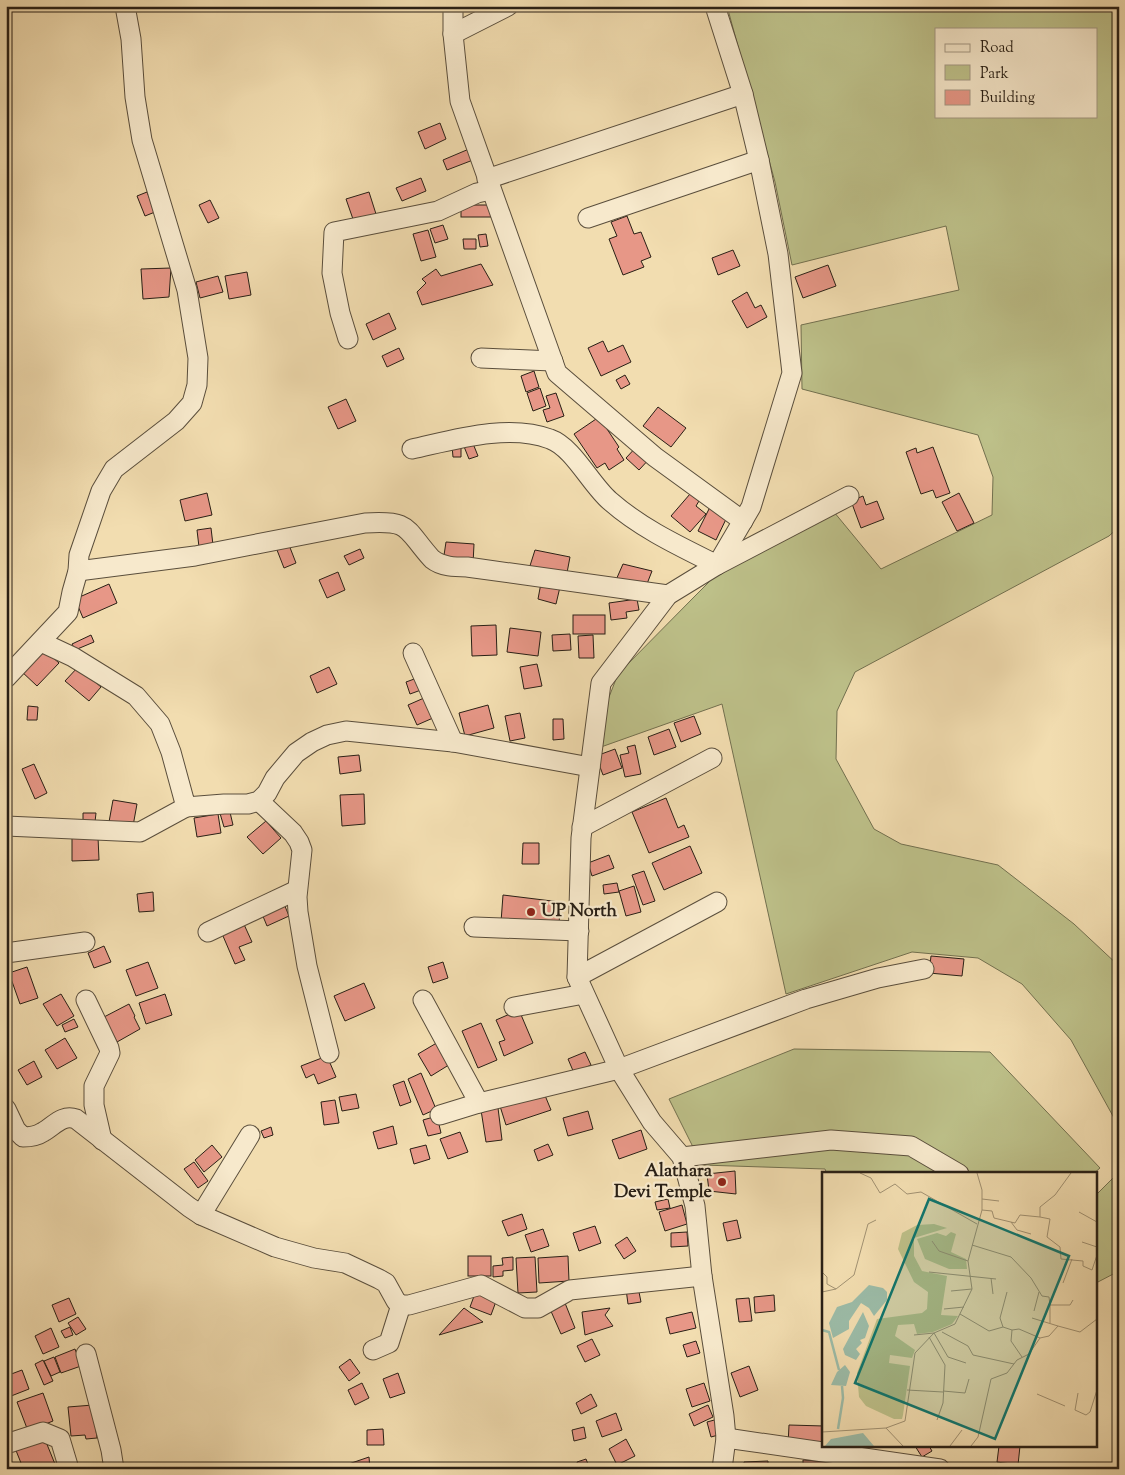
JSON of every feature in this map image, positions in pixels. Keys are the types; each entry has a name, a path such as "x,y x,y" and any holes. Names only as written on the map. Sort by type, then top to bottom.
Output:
{"street":[{"path":"6,678 68,612 78,571 78,554 101,491 114,469 176,421 192,403 197,385 198,358 187,290 142,140 135,97 131,38 125,6"},
{"path":"453,6 453,34 460,101 557,374 655,457 743,521"},
{"path":"453,34 508,6"},
{"path":"714,6 743,94 759,160 778,254 792,373 751,507 717,565"},
{"path":"348,339 340,313 332,273 334,232 438,211 477,193 489,184 743,94"},
{"path":"588,218 759,160"},
{"path":"481,358 553,362"},
{"path":"412,449 481,434 530,433 552,439 565,450 608,500 646,528 717,565"},
{"path":"722,1469 726,1438 702,1276 695,1206 682,1157 652,1122 619,1069 581,986 578,931 582,827 601,683 668,595 717,565 849,496"},
{"path":"78,571 195,556 365,523 386,522 407,528 432,559 437,563 447,566 467,567 668,595"},
{"path":"41,642 74,657 136,696 160,724 171,752 186,806"},
{"path":"413,653 453,742"},
{"path":"6,826 140,832 186,806 248,804 259,801 296,753 327,735 346,731 453,742 590,767"},
{"path":"582,827 712,758"},
{"path":"259,801 294,833 302,850 296,897 307,966 329,1053"},
{"path":"208,932 297,890"},
{"path":"514,1007 581,986 717,902"},
{"path":"474,926 578,931"},
{"path":"6,953 85,942"},
{"path":"440,1115 479,1102 619,1069 806,999 878,978 924,969"},
{"path":"86,1000 110,1053 94,1086 94,1105 102,1140"},
{"path":"423,1000 479,1102"},
{"path":"6,1109 16,1130 23,1137 32,1137 43,1132 59,1120 69,1117 76,1119 201,1215 275,1247 314,1258 345,1263 379,1278 386,1283 396,1301 401,1305 409,1306 481,1285 525,1308 538,1308 570,1290 702,1276"},
{"path":"201,1215 250,1136"},
{"path":"682,1157 831,1140 911,1146 956,1172"},
{"path":"374,1350 389,1343 401,1305"},
{"path":"86,1354 111,1450 114,1469"},
{"path":"6,1444 43,1432 52,1435 60,1439 69,1469"},
{"path":"726,1438 940,1469"}],"green space":[{"path":"727,6 1116,6 1119,14 1119,527 1109,536 855,672 837,711 836,759 874,829 901,844 998,865 1074,924 1119,966 1119,1127 1071,1040 1022,984 978,958 912,952 786,994 722,704 601,747 602,715 618,674 726,565 834,512 881,569 992,515 993,477 978,435 802,389 801,325 959,290 946,226 792,265 775,182"},
{"path":"794,1049 990,1052 1100,1168 1095,1172 826,1172 825,1169 702,1165 669,1099"},
{"path":"1119,1172 1119,1271 1098,1282 1098,1193"}],"building":[{"path":"440,123 446,139 425,149 418,132"},
{"path":"469,149 473,160 447,170 443,160"},
{"path":"421,178 426,191 402,201 396,188"},
{"path":"147,192 155,212 145,216 137,196"},
{"path":"369,192 376,214 354,222 346,199"},
{"path":"210,200 219,218 208,223 199,205"},
{"path":"461,205 491,205 491,217 461,217"},
{"path":"627,216 634,234 641,232 651,257 641,261 644,267 623,275 609,239 617,236 611,222"},
{"path":"443,225 448,239 435,243 430,229"},
{"path":"428,230 436,257 421,261 413,234"},
{"path":"486,234 488,246 480,247 478,235"},
{"path":"463,239 476,239 476,249 464,249"},
{"path":"733,250 740,266 718,275 712,258"},
{"path":"481,264 493,285 422,305 417,292 426,283 422,279 436,269 441,276"},
{"path":"828,265 836,286 803,298 795,277"},
{"path":"171,268 169,297 143,299 141,269"},
{"path":"247,272 251,295 229,299 225,276"},
{"path":"218,276 223,292 200,298 196,282"},
{"path":"747,292 755,308 761,305 767,317 747,328 732,301"},
{"path":"389,313 396,329 373,340 366,324"},
{"path":"603,341 608,352 623,345 631,362 601,376 588,348"},
{"path":"399,348 404,359 387,367 382,356"},
{"path":"534,371 539,387 526,392 521,376"},
{"path":"625,375 630,384 621,389 616,380"},
{"path":"540,388 546,406 533,411 527,393"},
{"path":"556,393 564,416 547,422 543,410 550,408 546,396"},
{"path":"346,399 356,421 338,429 328,407"},
{"path":"658,407 686,428 671,447 643,426"},
{"path":"599,417 619,447 617,449 624,460 609,470 605,463 597,468 574,434"},
{"path":"472,441 478,456 469,459 463,444"},
{"path":"639,444 652,456 639,470 626,458"},
{"path":"452,446 461,446 461,457 453,457"},
{"path":"933,447 950,493 936,498 933,490 921,494 906,452 916,448 917,453"},
{"path":"207,493 212,515 185,521 180,500"},
{"path":"959,493 974,523 957,531 942,502"},
{"path":"690,494 699,501 696,506 706,514 690,532 671,516"},
{"path":"863,496 866,505 877,501 884,519 861,528 851,501"},
{"path":"710,507 728,515 716,540 698,531"},
{"path":"211,528 213,545 199,547 197,530"},
{"path":"446,542 474,544 473,564 443,562"},
{"path":"289,545 296,563 284,568 277,550"},
{"path":"360,549 364,558 349,565 344,556"},
{"path":"535,550 570,557 566,578 528,572"},
{"path":"623,564 652,571 645,589 616,580"},
{"path":"338,572 345,590 327,598 319,580"},
{"path":"541,583 560,587 556,604 538,599"},
{"path":"109,584 117,603 83,618 75,599"},
{"path":"637,599 639,610 626,612 627,618 611,620 609,603"},
{"path":"573,615 605,615 605,634 573,634"},
{"path":"496,625 497,655 472,656 471,626"},
{"path":"510,628 541,632 538,656 507,652"},
{"path":"570,634 571,650 553,651 552,635"},
{"path":"91,635 94,642 75,650 72,644"},
{"path":"593,635 594,658 579,658 578,636"},
{"path":"42,648 59,663 37,686 20,670"},
{"path":"537,664 542,686 524,689 520,667"},
{"path":"78,667 101,687 89,701 65,681"},
{"path":"329,667 337,684 317,693 310,676"},
{"path":"417,678 421,690 410,694 406,682"},
{"path":"424,698 433,718 417,725 408,705"},
{"path":"488,705 494,728 465,736 459,713"},
{"path":"28,706 38,707 37,720 27,720"},
{"path":"520,713 525,738 510,741 505,716"},
{"path":"694,716 701,734 681,742 674,723"},
{"path":"553,719 563,719 564,739 553,740"},
{"path":"669,729 676,747 654,755 648,737"},
{"path":"635,745 641,774 625,777 620,755 629,753 627,747"},
{"path":"615,749 622,768 603,775 596,756"},
{"path":"359,755 361,771 340,774 338,757"},
{"path":"34,764 47,793 35,799 22,769"},
{"path":"364,794 365,824 342,826 340,795"},
{"path":"666,798 678,828 684,825 689,837 649,853 632,812"},
{"path":"113,800 137,804 133,826 109,822"},
{"path":"229,808 233,825 224,827 219,810"},
{"path":"83,813 96,813 95,822 83,822"},
{"path":"218,814 221,833 197,837 194,818"},
{"path":"266,821 281,838 263,854 247,837"},
{"path":"98,837 99,860 72,861 72,838"},
{"path":"523,843 539,843 539,864 522,864"},
{"path":"690,846 702,873 664,890 652,863"},
{"path":"609,855 614,868 592,876 588,863"},
{"path":"644,871 655,901 643,905 632,875"},
{"path":"617,883 619,892 604,894 603,885"},
{"path":"634,886 641,912 626,916 619,891"},
{"path":"153,892 154,911 139,912 137,894"},
{"name":"UP North","path":"503,895 560,902 559,927 501,922"},
{"path":"282,899 289,916 267,926 260,909"},
{"path":"242,920 252,942 239,947 245,960 235,964 220,929"},
{"path":"104,946 111,962 94,968 88,953"},
{"path":"931,956 964,959 962,976 929,973"},
{"path":"148,962 158,988 136,996 126,970"},
{"path":"443,962 448,978 433,983 428,967"},
{"path":"27,967 38,998 20,1004 9,973"},
{"path":"364,983 375,1008 345,1021 334,996"},
{"path":"61,994 74,1016 57,1026 43,1004"},
{"path":"165,994 172,1015 146,1024 139,1003"},
{"path":"129,1004 140,1029 117,1042 104,1017"},
{"path":"519,1010 533,1043 504,1056 499,1042 505,1040 496,1020"},
{"path":"74,1019 78,1027 65,1032 62,1025"},
{"path":"481,1023 497,1060 478,1068 462,1031"},
{"path":"65,1038 77,1058 57,1069 45,1050"},
{"path":"440,1041 452,1063 431,1076 418,1054"},
{"path":"585,1052 591,1065 574,1073 568,1059"},
{"path":"327,1056 336,1077 318,1084 314,1074 306,1078 301,1066"},
{"path":"34,1061 42,1077 27,1085 18,1070"},
{"path":"421,1073 436,1109 423,1115 408,1079"},
{"path":"404,1081 411,1102 400,1106 393,1085"},
{"path":"544,1093 551,1110 506,1125 499,1103"},
{"path":"356,1094 359,1108 342,1111 339,1097"},
{"path":"335,1100 339,1123 324,1125 321,1102"},
{"path":"498,1108 502,1140 486,1142 481,1110"},
{"path":"588,1111 593,1129 568,1136 563,1118"},
{"path":"437,1116 441,1133 428,1136 423,1120"},
{"path":"393,1126 397,1144 378,1149 373,1132"},
{"path":"271,1127 273,1135 264,1138 261,1131"},
{"path":"641,1130 647,1149 619,1159 612,1140"},
{"path":"460,1132 468,1152 448,1159 440,1139"},
{"path":"548,1144 553,1155 538,1161 534,1150"},
{"path":"212,1145 222,1157 204,1172 195,1160"},
{"path":"426,1145 430,1159 414,1164 410,1149"},
{"path":"194,1162 208,1181 198,1188 184,1169"},
{"name":"Alathara Devi Temple","path":"735,1171 736,1194 709,1191 707,1174"},
{"path":"668,1199 670,1208 657,1210 655,1202"},
{"path":"682,1205 687,1224 665,1231 659,1212"},
{"path":"522,1214 527,1229 508,1236 502,1221"},
{"path":"737,1220 741,1238 727,1241 723,1223"},
{"path":"595,1226 601,1243 579,1251 573,1233"},
{"path":"543,1229 549,1246 531,1252 525,1235"},
{"path":"687,1232 688,1246 671,1247 671,1233"},
{"path":"627,1237 636,1251 624,1259 615,1245"},
{"path":"468,1256 491,1256 491,1276 468,1276"},
{"path":"568,1256 569,1281 539,1283 538,1258"},
{"path":"513,1257 513,1270 503,1271 503,1276 493,1277 493,1266 503,1265 502,1258"},
{"path":"535,1257 537,1292 518,1293 516,1258"},
{"path":"638,1287 641,1302 628,1304 626,1289"},
{"path":"477,1288 498,1296 491,1315 470,1307"},
{"path":"774,1295 775,1311 755,1313 754,1297"},
{"path":"69,1298 76,1314 59,1322 52,1305"},
{"path":"749,1298 752,1321 739,1322 736,1299"},
{"path":"565,1303 575,1328 561,1334 550,1309"},
{"path":"464,1308 483,1322 439,1335"},
{"path":"610,1308 605,1315 613,1326 585,1335 582,1312"},
{"path":"692,1312 696,1328 670,1334 666,1318"},
{"path":"78,1317 86,1329 76,1335 68,1323"},
{"path":"70,1327 73,1335 65,1338 61,1331"},
{"path":"51,1328 59,1347 43,1354 35,1336"},
{"path":"592,1339 600,1355 585,1362 577,1346"},
{"path":"696,1341 700,1353 687,1357 683,1345"},
{"path":"75,1349 81,1366 61,1373 55,1357"},
{"path":"54,1357 60,1372 51,1376 44,1361"},
{"path":"350,1359 360,1373 349,1381 339,1367"},
{"path":"43,1360 53,1381 44,1385 35,1364"},
{"path":"749,1366 758,1390 740,1397 731,1373"},
{"path":"22,1370 29,1389 6,1398 6,1376"},
{"path":"398,1373 405,1393 390,1398 383,1379"},
{"path":"362,1383 369,1398 355,1405 348,1390"},
{"path":"704,1383 710,1401 692,1407 686,1389"},
{"path":"43,1393 53,1421 28,1431 17,1402"},
{"path":"591,1394 597,1406 581,1414 576,1403"},
{"path":"93,1405 97,1438 86,1439 85,1435 71,1436 68,1407"},
{"path":"708,1405 713,1417 694,1426 689,1414"},
{"path":"616,1413 622,1430 602,1437 596,1421"},
{"path":"718,1419 722,1434 711,1437 707,1422"},
{"path":"789,1425 822,1426 822,1446 788,1445"},
{"path":"584,1427 586,1438 574,1441 572,1430"},
{"path":"383,1429 384,1445 367,1445 367,1430"},
{"path":"44,1437 57,1469 16,1469 15,1466 21,1463 15,1448"},
{"path":"626,1439 635,1456 617,1465 609,1449"},
{"path":"916,1448 930,1448 932,1451 922,1457"},
{"path":"999,1448 1020,1448 1018,1465 997,1462"},
{"path":"369,1457 370,1469 334,1469"},
{"path":"586,1459 590,1469 579,1469 577,1462"},
{"path":"803,1460 835,1462 834,1469 803,1469"},
{"path":"768,1461 768,1469 744,1469 744,1462"},
{"path":"840,1461 860,1464 859,1469 839,1469"}],"place":[{"name":"UP North","path":"531,912"},
{"name":"Alathara Devi Temple","path":"722,1182"}]}
